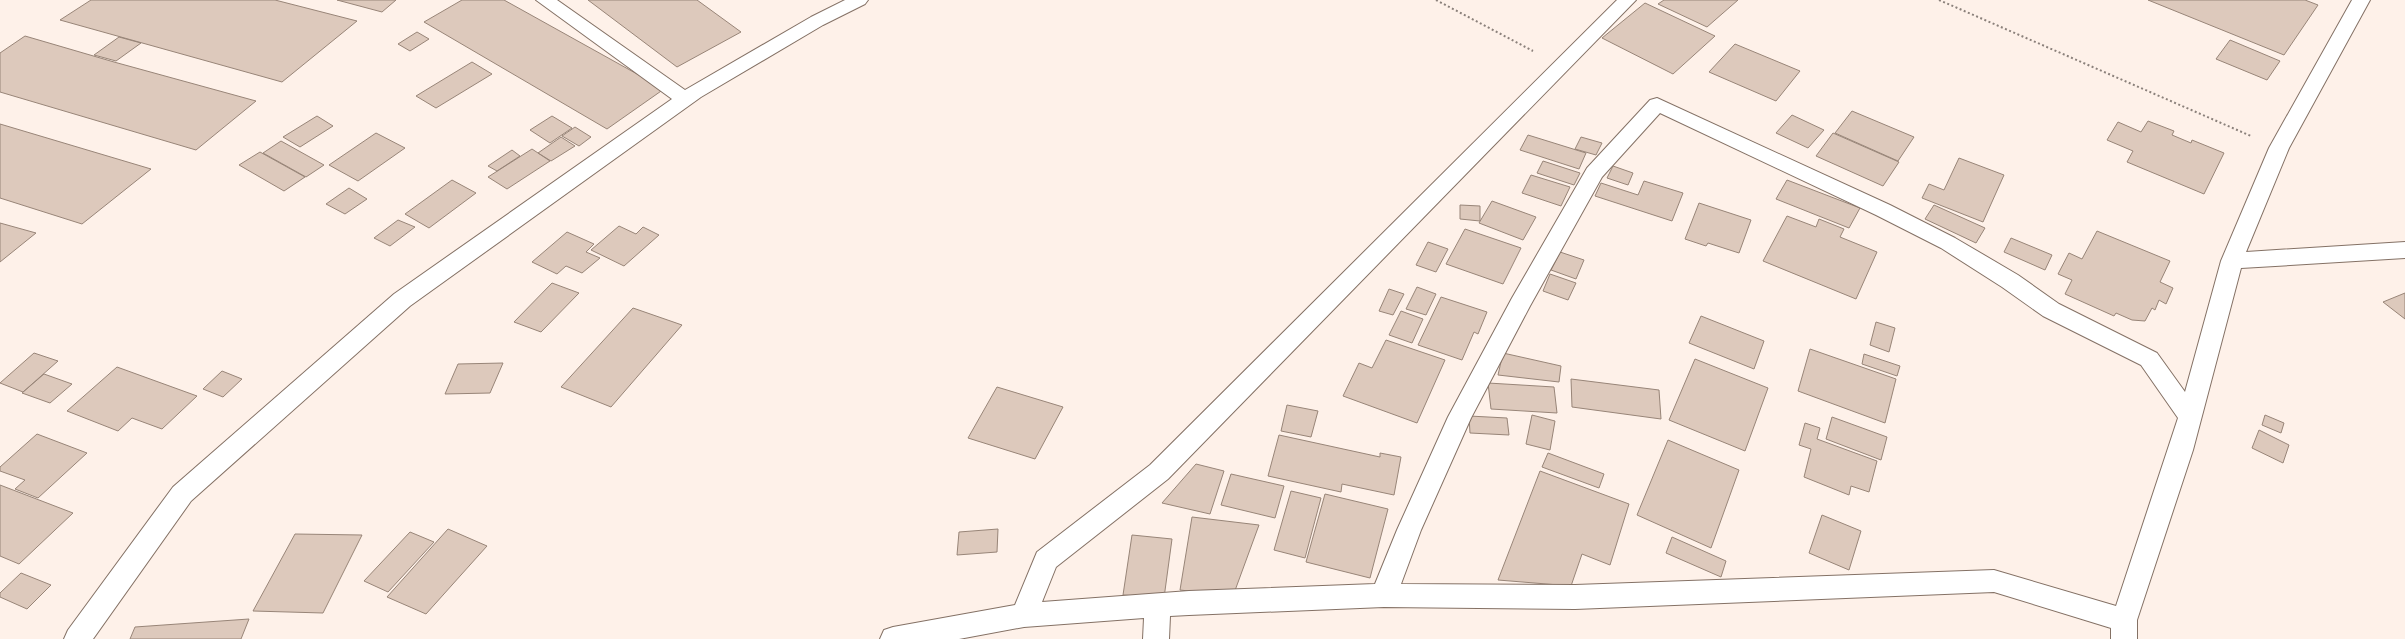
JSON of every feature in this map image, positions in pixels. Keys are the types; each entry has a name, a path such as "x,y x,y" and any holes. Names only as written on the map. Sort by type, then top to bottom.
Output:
{"street":[{"path":"545,0 685,99"},
{"path":"77,639 182,494 402,300 685,99 817,21 859,0"},
{"path":"1024,615 1046,560 1159,472 1627,0"},
{"path":"893,639 1024,615 1157,606 1384,596 1576,596 1994,581 2124,629 2190,416 2232,261 2279,148 2361,0"},
{"path":"1384,596 1409,530 1460,417 1520,304 1594,173 1657,104 1884,210 1948,243 2010,281 2051,310 2149,359 2190,416"},
{"path":"2232,261 2405,250"},
{"path":"1156,639 1157,606"}],"path":[{"path":"1436,0 1563,66"},
{"path":"1939,0 2279,148"}],"building":[{"path":"91,0 275,0 357,21 282,82 60,20"},
{"path":"337,0 396,0 382,12"},
{"path":"462,0 504,0 664,89 607,129 424,22"},
{"path":"588,0 697,0 741,32 677,67"},
{"path":"1664,0 1738,0 1707,27 1658,4"},
{"path":"2148,0 2305,0 2318,5 2284,55"},
{"path":"1645,3 1715,36 1673,74 1602,38"},
{"path":"417,32 429,39 410,51 398,44"},
{"path":"25,36 256,101 196,150 0,92 0,53"},
{"path":"119,37 141,43 116,61 94,55"},
{"path":"2230,40 2280,61 2267,80 2216,59"},
{"path":"1735,44 1800,71 1776,101 1709,72"},
{"path":"472,62 492,74 436,108 416,96"},
{"path":"1852,111 1914,137 1898,161 1835,133"},
{"path":"1792,115 1824,130 1808,148 1776,133"},
{"path":"317,116 333,126 300,147 283,137"},
{"path":"552,116 572,128 550,143 530,130"},
{"path":"2148,121 2174,131 2172,135 2191,143 2192,140 2224,153 2204,194 2127,162 2133,151 2107,140 2118,122 2141,132"},
{"path":"0,124 151,169 82,224 0,198"},
{"path":"575,127 591,137 579,146 562,136"},
{"path":"376,133 405,148 358,181 329,165"},
{"path":"1833,133 1899,162 1883,186 1816,156"},
{"path":"1528,135 1586,153 1579,169 1520,150"},
{"path":"561,137 575,146 551,161 538,153"},
{"path":"1581,137 1602,143 1596,155 1575,149"},
{"path":"281,141 324,165 306,177 263,153"},
{"path":"532,149 550,161 507,189 488,177"},
{"path":"512,150 520,156 497,171 488,166"},
{"path":"260,152 305,177 284,191 239,165"},
{"path":"1959,158 2004,175 1983,222 1922,198 1929,184 1944,190"},
{"path":"1543,161 1580,173 1574,185 1537,173"},
{"path":"1613,166 1633,173 1628,185 1607,178"},
{"path":"1531,175 1570,187 1561,206 1522,193"},
{"path":"452,180 476,193 429,228 405,214"},
{"path":"1787,180 1860,208 1849,228 1776,199"},
{"path":"1644,181 1683,193 1672,221 1595,196 1601,183 1638,195"},
{"path":"349,188 367,199 345,214 326,204"},
{"path":"1492,201 1536,217 1523,240 1479,223"},
{"path":"1699,203 1751,220 1739,253 1708,243 1706,246 1685,239"},
{"path":"1460,205 1480,206 1480,221 1460,219"},
{"path":"1934,205 1985,228 1976,243 1925,219"},
{"path":"1787,216 1816,227 1819,219 1844,229 1840,237 1877,252 1856,299 1763,261"},
{"path":"398,220 415,227 390,246 374,238"},
{"path":"0,223 36,233 0,262"},
{"path":"619,226 636,234 643,227 659,235 624,266 591,250"},
{"path":"1465,229 1521,248 1503,284 1446,264"},
{"path":"2097,231 2170,261 2160,282 2173,288 2166,304 2159,300 2155,310 2152,308 2145,321 2132,320 2116,313 2114,316 2065,294 2072,280 2058,274 2069,253 2082,259"},
{"path":"567,232 594,244 586,252 600,258 582,273 566,266 557,274 532,262"},
{"path":"2011,238 2052,255 2045,270 2004,252"},
{"path":"1428,242 1448,249 1436,272 1416,265"},
{"path":"1560,252 1584,260 1576,279 1551,270"},
{"path":"1550,274 1576,283 1568,300 1543,291"},
{"path":"552,283 579,293 541,332 514,322"},
{"path":"1417,287 1436,294 1426,315 1406,309"},
{"path":"1389,289 1404,294 1393,315 1379,311"},
{"path":"2405,293 2405,319 2383,302"},
{"path":"1441,297 1487,312 1478,334 1474,332 1462,360 1418,345"},
{"path":"633,308 682,325 611,407 561,387"},
{"path":"1401,311 1423,319 1412,343 1389,335"},
{"path":"1701,316 1764,341 1754,369 1689,343"},
{"path":"1876,322 1895,328 1889,352 1870,345"},
{"path":"1386,340 1445,360 1417,423 1343,396 1359,363 1372,368"},
{"path":"1810,349 1896,379 1885,423 1798,391"},
{"path":"34,353 58,361 23,392 0,383"},
{"path":"1503,353 1561,366 1559,382 1498,375"},
{"path":"1864,354 1900,366 1897,376 1862,364"},
{"path":"1695,359 1768,388 1745,451 1669,420"},
{"path":"503,363 490,393 445,394 458,364"},
{"path":"117,367 197,396 162,429 132,418 118,431 67,411"},
{"path":"222,371 242,379 223,397 203,389"},
{"path":"44,374 72,384 50,403 22,393"},
{"path":"1571,379 1659,390 1661,419 1572,407"},
{"path":"1488,383 1554,387 1557,413 1491,409"},
{"path":"997,387 1063,407 1035,459 968,438"},
{"path":"1287,405 1318,411 1311,437 1281,431"},
{"path":"1532,415 1555,421 1550,450 1526,444"},
{"path":"2265,415 2284,423 2281,433 2262,425"},
{"path":"1469,416 1507,418 1509,435 1470,433"},
{"path":"1832,417 1887,437 1881,460 1826,439"},
{"path":"1805,423 1820,428 1817,439 1877,461 1869,492 1851,486 1849,495 1804,477 1811,449 1799,445"},
{"path":"2259,430 2289,445 2283,463 2252,448"},
{"path":"37,434 87,453 38,498 15,489 25,480 0,471 0,467"},
{"path":"1279,435 1380,457 1380,453 1401,457 1394,495 1342,484 1341,492 1268,476"},
{"path":"1668,440 1739,470 1711,548 1637,515"},
{"path":"1548,453 1604,474 1599,488 1542,467"},
{"path":"1196,464 1224,471 1210,514 1162,503"},
{"path":"1540,471 1629,504 1610,565 1582,554 1571,586 1498,580"},
{"path":"1231,474 1284,486 1275,518 1221,505"},
{"path":"0,485 73,513 19,564 0,556"},
{"path":"1291,491 1321,498 1305,558 1274,550"},
{"path":"1325,494 1388,509 1370,578 1306,562"},
{"path":"1822,515 1861,531 1849,570 1809,553"},
{"path":"1192,517 1259,525 1233,596 1180,590"},
{"path":"448,529 487,546 426,614 387,597"},
{"path":"998,529 997,552 957,555 959,532"},
{"path":"410,532 434,542 388,592 364,581"},
{"path":"295,534 362,535 323,613 253,611"},
{"path":"1132,535 1172,539 1164,598 1123,595"},
{"path":"1672,537 1726,561 1721,577 1666,553"},
{"path":"21,573 51,585 27,609 0,597 0,593"},
{"path":"249,619 241,639 130,639 135,627"}]}
